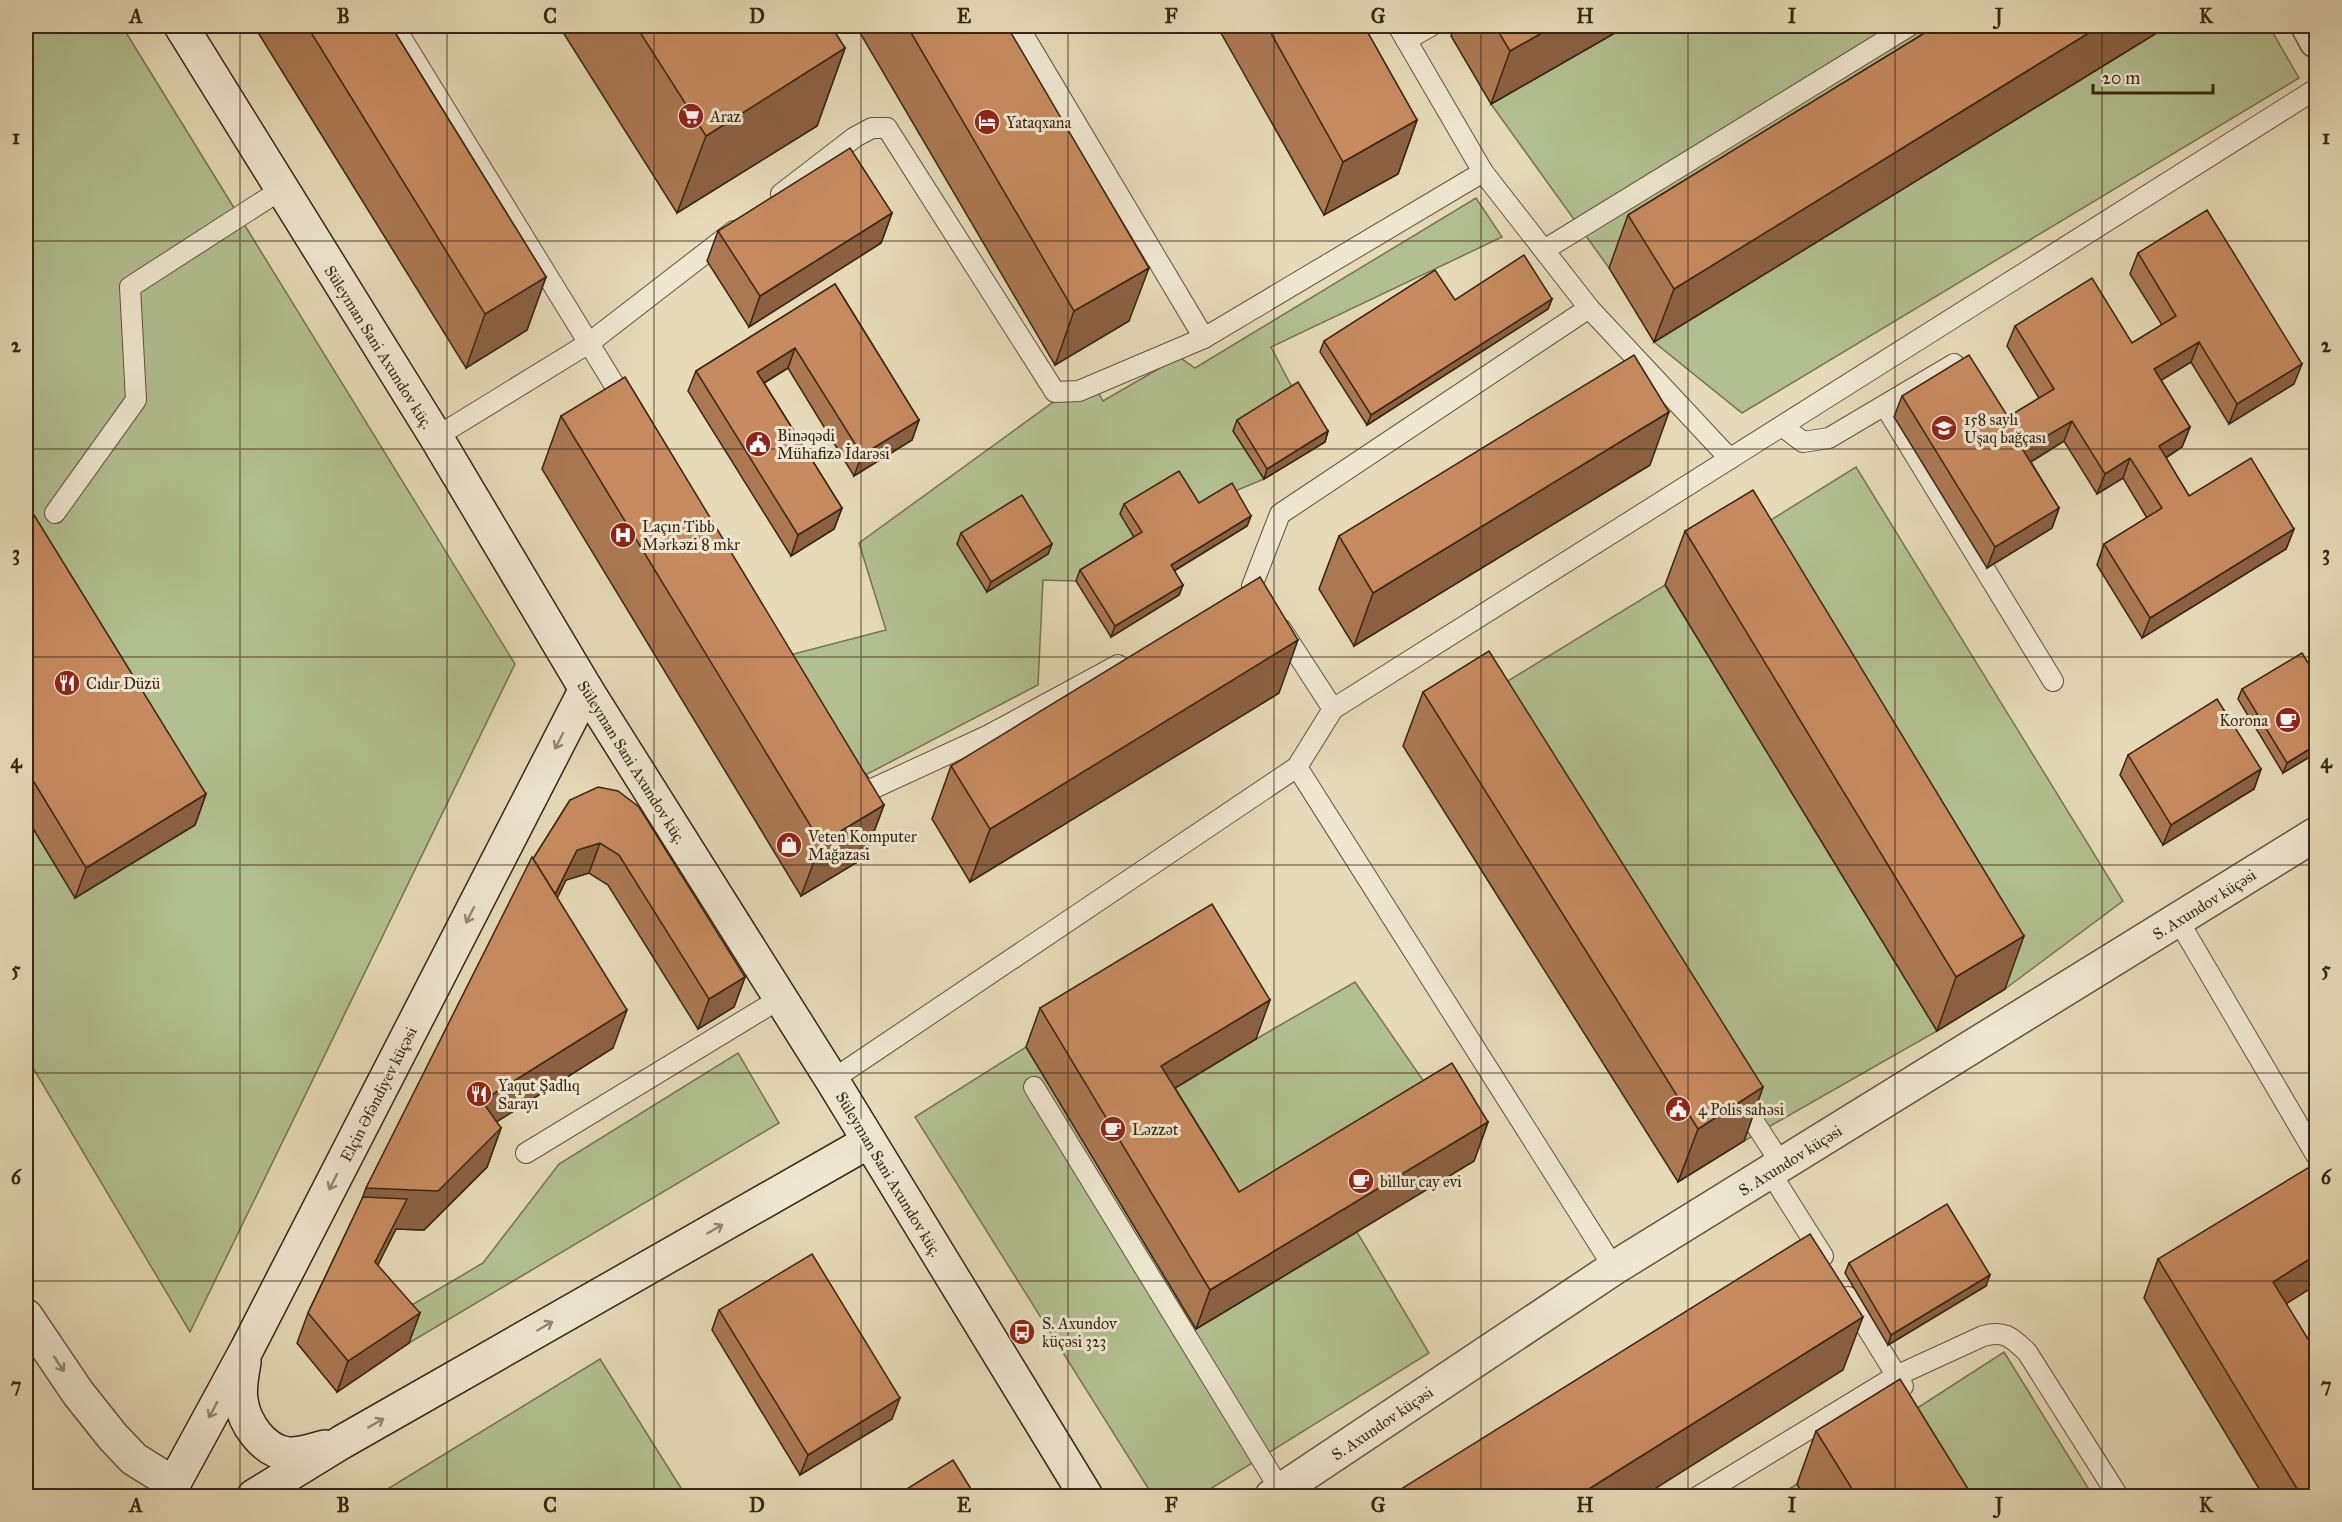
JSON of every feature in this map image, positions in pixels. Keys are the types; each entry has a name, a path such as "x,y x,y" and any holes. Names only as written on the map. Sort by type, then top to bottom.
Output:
{"street":[{"name":"Süleyman Sani Axundov küç.","path":"181,26 436,437 586,689 832,1080 1086,1497"},
{"path":"2308,26 2316,41"},
{"name":"Elçin Əfəndiyev küçəsi","path":"171,1490 247,1349 586,689"},
{"name":"S. Axundov küçəsi","path":"1276,1494 1614,1268 2316,834"},
{"path":"254,1497 342,1443 868,1142"},
{"path":"26,1316 78,1393 113,1437 134,1459 171,1490"},
{"path":"247,1349 240,1399 245,1415 255,1433 269,1447 286,1454 305,1453 342,1443"}],"lane":[{"path":"394,26 638,424"},
{"path":"1018,26 1204,338"},
{"path":"1431,26 1402,33 1483,172 1589,308 1730,459"},
{"path":"1544,250 1909,26"},
{"path":"832,1080 1297,767 1333,709 2316,89"},
{"path":"769,203 855,137 872,128 887,128 1055,392 1079,391 1204,338 1483,172"},
{"path":"55,513 136,400 130,287 282,189"},
{"path":"436,437 589,343 750,218"},
{"path":"1232,597 1252,586 1280,514 1589,308"},
{"path":"1782,426 1803,442 1828,438 1954,364"},
{"path":"1885,406 2053,681"},
{"path":"1252,586 1333,709"},
{"path":"841,759 864,788 872,789 989,735 1132,657"},
{"path":"1297,767 1614,1268"},
{"path":"2178,920 2316,1155"},
{"path":"526,1153 781,998"},
{"path":"1731,1086 1837,1279 1915,1406"},
{"path":"1034,1087 1276,1494"},
{"path":"1699,1497 1896,1376 1983,1336 1997,1332 2011,1337 2027,1352 2118,1497"}],"green space":[{"path":"26,26 122,26 515,664 190,1332 26,1056"},
{"path":"1627,26 2003,26 1609,268 1491,104"},
{"path":"2168,26 2269,26 2299,78 1742,413 1654,342"},
{"path":"1476,198 1502,237 1271,347 1295,393 1233,431 1264,479 1228,494 1138,543 1076,581 1043,580 1038,685 827,795 748,666 886,630 859,543 1089,376 1103,401 1179,357 1195,368"},
{"path":"1856,467 2123,901 2005,989 1734,543"},
{"path":"1665,585 1937,1031 1744,1141 1470,704"},
{"path":"1355,982 1438,1102 1224,1231 1147,1105"},
{"path":"1026,1047 1196,1329 1357,1232 1429,1353 1199,1496 1153,1496 915,1117"},
{"path":"738,1053 779,1123 409,1343 388,1319 483,1263 559,1164"},
{"path":"2004,1352 2093,1496 1920,1496 1880,1432"},
{"path":"600,1359 686,1496 381,1496 381,1493"},
{"path":"1797,1484 1804,1496 1778,1496"}],"building":[{"path":"307,26 391,26 546,277 485,314"},
{"path":"636,26 831,26 845,48 706,136"},
{"path":"907,26 1007,26 1149,268 1074,311"},
{"path":"1267,26 1364,26 1417,120 1343,162"},
{"path":"1495,26 1554,26 1510,51"},
{"path":"1936,26 2100,26 1674,289 1628,215"},
{"path":"850,148 892,213 760,296 718,231"},
{"path":"2207,210 2302,364 2237,404 2199,342 2154,369 2190,427 2159,446 2189,496 2251,458 2294,529 2150,618 2104,544 2162,508 2130,458 2105,474 2072,421 2023,450 2059,508 1995,547 1902,396 1969,355 2008,417 2054,389 2015,326 2092,278 2132,343 2176,316 2138,253"},
{"path":"1524,255 1552,299 1371,415 1324,341 1435,270 1455,300"},
{"path":"835,284 919,420 862,455 795,348 757,372 842,508 798,535 696,371"},
{"path":"1634,355 1669,412 1373,593 1339,536"},
{"path":"625,377 884,805 821,843 561,416"},
{"path":"1298,382 1328,431 1267,469 1237,420"},
{"path":"1179,471 1199,503 1232,483 1251,516 1171,565 1183,585 1115,626 1080,570 1142,532 1124,504"},
{"path":"1753,490 2024,936 1956,977 1685,531"},
{"path":"1022,495 1052,544 991,582 961,533"},
{"name":"Cıdır Düzü","path":"34,515 206,794 86,868 26,769 26,521"},
{"path":"1260,577 1298,640 990,829 951,766"},
{"path":"1489,651 1763,1087 1698,1129 1423,692"},
{"path":"2302,653 2316,676 2316,745 2287,763 2242,689"},
{"path":"2217,699 2261,769 2171,825 2128,755"},
{"path":"598,787 618,791 639,807 745,977 709,999 619,855 600,843 577,850 555,894 533,859 570,800"},
{"name":"Yaqut Şadlıq Sarayı","path":"532,857 627,1010 482,1101 501,1128 438,1191 366,1188"},
{"path":"1212,904 1270,1000 1161,1066 1239,1192 1452,1063 1488,1122 1210,1290 1040,1008"},
{"path":"2316,1163 2316,1255 2273,1282 2316,1352 2316,1497 2302,1497 2158,1259"},
{"path":"363,1197 407,1199 375,1262 420,1313 348,1361 308,1313"},
{"path":"1947,1204 1990,1275 1891,1335 1849,1263"},
{"path":"1810,1234 1863,1317 1576,1497 1394,1497 1393,1494"},
{"path":"812,1254 900,1398 808,1455 719,1310"},
{"path":"1900,1379 1973,1497 1857,1497 1816,1431"},
{"path":"953,1460 976,1497 894,1497"}],"place":[{"name":"Araz","path":"691,116"},
{"name":"Yataqxana","path":"987,122"},
{"name":"158 saylı Uşaq bağçası","path":"1944,428"},
{"name":"Binəqədi Mühafizə İdarəsi","path":"758,444"},
{"name":"Laçın Tibb Mərkəzi 8 mkr","path":"623,535"},
{"name":"Cıdır Düzü","path":"67,683"},
{"name":"Korona","path":"2288,720"},
{"name":"Veten Komputer Mağazasi","path":"789,845"},
{"name":"Yaqut Şadlıq Sarayı","path":"479,1094"},
{"name":"4 Polis sahəsi","path":"1678,1109"},
{"name":"Ləzzət","path":"1113,1129"},
{"name":"billur cay evi","path":"1361,1181"},
{"name":"S. Axundov küçəsi 323","path":"1022,1332"}]}
